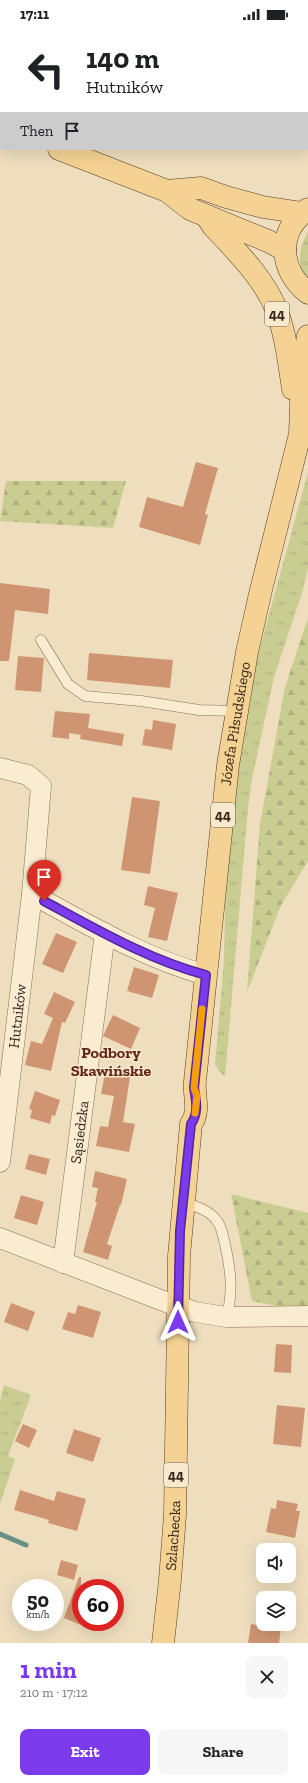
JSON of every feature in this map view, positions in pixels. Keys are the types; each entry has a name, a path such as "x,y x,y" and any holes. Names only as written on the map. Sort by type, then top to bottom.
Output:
{"main road":[{"name":"44","path":"62,150 167,191 190,209 268,241 285,250"},
{"name":"44","path":"167,191 201,188 226,197 263,207 305,211"},
{"name":"44","path":"305,211 290,230 286,239 285,250 286,260 293,279 308,293"},
{"name":"44","path":"206,215 213,226 258,277 277,312 287,349 304,426"},
{"name":"Józefa Piłsudskiego","path":"178,1307 182,1202 191,1124 187,1117 189,1096 194,1090 228,765 247,652 261,590 304,426 302,375 308,336"},
{"name":"Szlachecka","path":"163,1643 175,1515 178,1307"}],"street":[{"name":"Hutników","path":"0,768 28,775 41,786 32,894 0,1162"},
{"path":"32,894 105,933 182,969 206,975"},
{"name":"Sąsiedzka","path":"63,1263 105,933"},
{"path":"0,1238 178,1307 195,1312 227,1317 308,1316"}],"lane":[{"path":"41,640 68,684 85,696 141,701 199,710 236,711"},
{"path":"182,1202 202,1209 217,1220 222,1234 231,1275 231,1300 227,1317"}],"green space":[{"path":"308,231 308,281 300,262 300,251"},
{"path":"308,472 308,568 302,593 274,677 252,779 248,808 225,1077 215,1064 224,961 226,862 237,769 252,680"},
{"path":"6,481 126,481 113,528 0,521"},
{"path":"308,618 308,861 281,905 247,992 260,824 285,687"},
{"path":"231,1194 308,1213 308,1312 252,1301"},
{"path":"4,1385 31,1395 8,1456 15,1459 0,1504 0,1401"}],"building":[{"path":"196,462 218,468 205,514 208,515 200,545 139,527 147,497 183,507"},
{"path":"0,583 50,589 48,614 15,610 9,661 0,661"},
{"path":"89,653 173,660 170,688 87,680"},
{"path":"18,656 44,658 41,692 15,690"},
{"path":"55,711 90,714 88,728 124,734 122,746 80,739 81,735 69,733 69,739 52,737"},
{"path":"153,720 176,724 172,750 142,745 145,729 152,730"},
{"path":"132,797 160,801 150,874 121,870"},
{"path":"148,886 178,893 167,941 148,937 155,908 144,905"},
{"path":"56,933 77,942 63,973 42,964"},
{"path":"134,967 159,975 152,998 127,991"},
{"path":"54,992 75,1002 65,1023 62,1022 51,1071 25,1065 31,1041 42,1044 53,1018 44,1014"},
{"path":"113,1015 140,1028 131,1049 103,1036"},
{"path":"105,1073 130,1077 123,1122 135,1124 129,1152 96,1146 100,1126 108,1127 114,1096 101,1094"},
{"path":"35,1091 60,1100 55,1116 52,1115 50,1124 30,1118 32,1110 29,1109"},
{"path":"29,1154 50,1159 46,1175 25,1169"},
{"path":"95,1171 127,1179 121,1205 107,1244 112,1246 108,1260 83,1252 97,1202 95,1202 98,1188 92,1187"},
{"path":"21,1195 44,1202 37,1225 14,1218"},
{"path":"11,1303 35,1312 28,1331 4,1322"},
{"path":"78,1305 101,1312 93,1338 62,1329 68,1312 75,1314"},
{"path":"276,1344 292,1345 291,1373 274,1372"},
{"path":"277,1405 305,1408 301,1447 273,1444"},
{"path":"23,1424 37,1430 29,1448 15,1441"},
{"path":"74,1429 101,1438 93,1462 66,1453"},
{"path":"20,1490 54,1501 57,1491 86,1499 77,1531 48,1523 49,1520 14,1510"},
{"path":"277,1500 298,1504 296,1511 300,1511 295,1538 266,1532 271,1508 276,1509"},
{"path":"61,1560 78,1565 74,1579 57,1575"},
{"path":"72,1596 72,1621 64,1618"},
{"path":"251,1624 256,1625 256,1631 281,1631 279,1643 248,1643"}],"waterway":[{"path":"0,1534 26,1545"}],"slow traffic":[{"path":"195,1113 197,1096 194,1088 202,1009"}],"district":[{"name":"Podbory Skawińskie","path":"111,1061"}],"route":[{"path":"44,901 105,933 182,969 206,975 194,1088 197,1096 195,1118 191,1124 182,1202 178,1322"}]}
